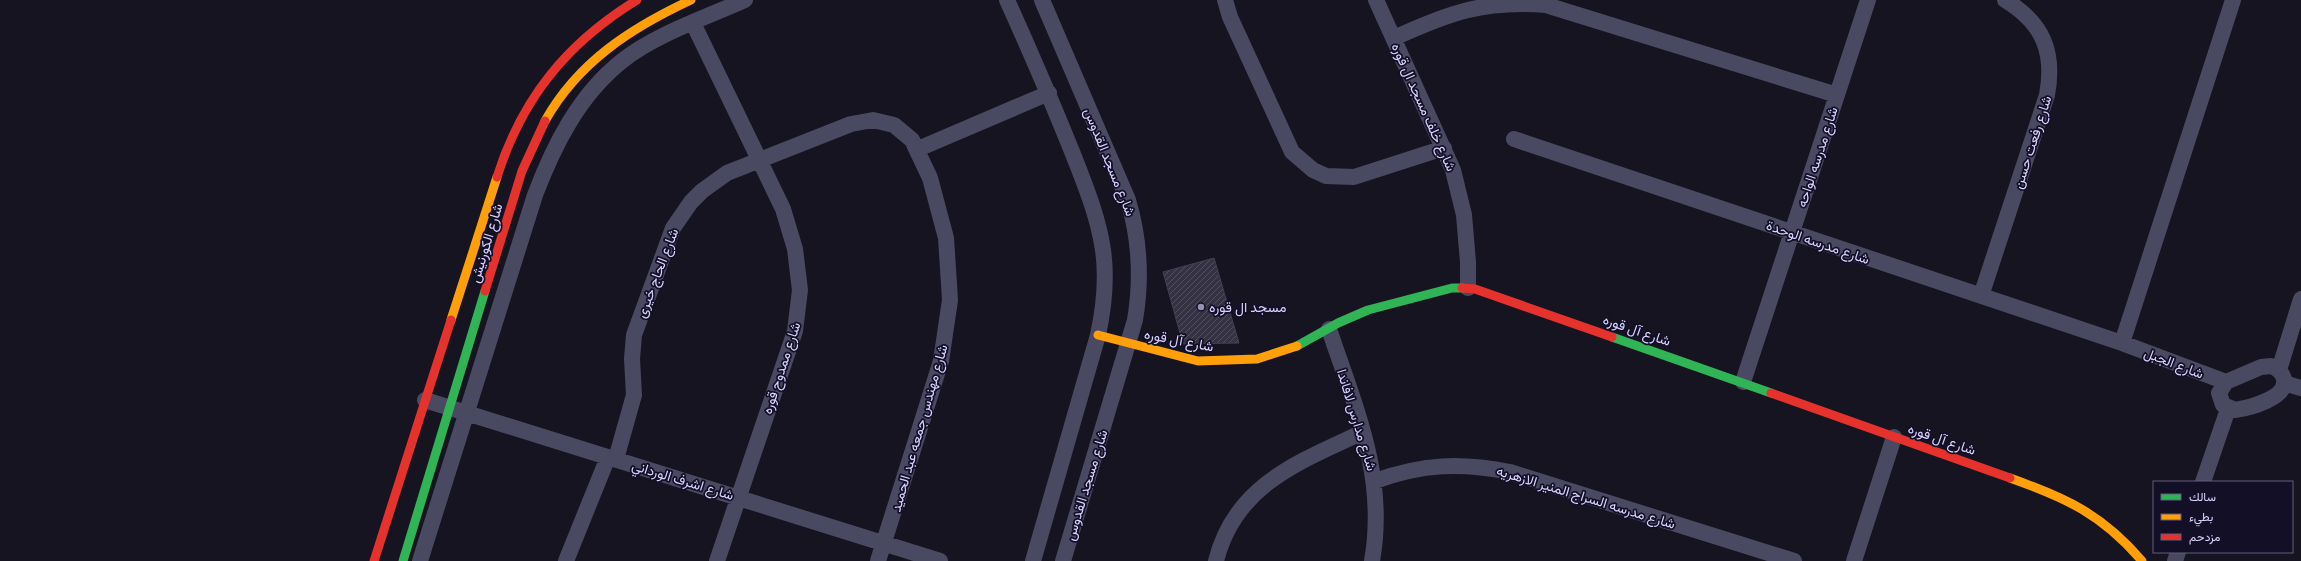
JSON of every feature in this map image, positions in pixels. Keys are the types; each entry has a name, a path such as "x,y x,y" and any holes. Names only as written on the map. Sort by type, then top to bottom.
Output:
{"street":[{"name":"شارع الكورنيش","path":"374,561 499,166 518,121 542,84 561,60 601,23 637,0"},
{"name":"شارع الكورنيش","path":"403,561 451,408 522,171 533,142 547,114 565,89 586,66 609,45 634,28 691,0"},
{"path":"420,561 536,195 549,157 569,121 594,89 622,61 693,23 745,0"},
{"name":"شارع مسجد القدوس","path":"1007,0 1049,93 1092,203 1100,230 1105,272 1102,314 1098,335 1033,561"},
{"name":"شارع مسجد القدوس","path":"1042,0 1121,181 1134,219 1140,280 1135,320 1063,561"},
{"path":"1225,0 1230,17 1292,152 1313,170 1333,177 1354,177 1444,148"},
{"name":"شارع خلف مسجد ال قوره","path":"1376,0 1453,170 1464,215 1468,262 1468,288"},
{"path":"1394,38 1469,6 1507,0 1527,1 1546,5 1837,95"},
{"name":"شارع مدرسه الواحه","path":"1743,382 1868,0"},
{"name":"شارع رفعت حسن","path":"1981,296 2047,95 2051,76 2050,57 2044,39 2034,22 2020,9 2005,0"},
{"path":"2122,343 2233,0"},
{"name":"شارع ممدوح قوره","path":"693,23 783,209 795,249 800,290 795,331 717,561"},
{"path":"918,149 1049,93"},
{"name":"شارع الحاج خيرى","path":"566,561 612,458 634,395 632,359 634,335 673,228 691,202 714,182 741,166 851,124 873,120 894,125 904,132 918,149"},
{"name":"شارع مدرسه الوحدة","path":"1514,139 2122,343"},
{"name":"شارع مهندس جمعه عبد الحميد","path":"878,561 941,361 950,300 946,238 940,208 918,149"},
{"name":"شارع آل قوره","path":"1098,335 1198,361 1238,361 1257,359 1295,348 1368,310 1445,290 1468,288 1481,290 2056,494 2077,504 2116,533 2142,561"},
{"path":"2301,299 2282,377 2281,392 2273,398 2241,409 2228,409 2220,400 2219,393 2226,382 2266,366 2282,377 2301,388"},
{"name":"شارع مدارس لافاندا","path":"1329,329 1363,432 1375,482 1377,524 1372,561"},
{"name":"شارع الجبل","path":"2122,343 2226,382"},
{"name":"شارع اشرف الورداني","path":"425,400 940,561"},
{"path":"2203,481 2228,409"},
{"path":"1216,561 1224,536 1234,519 1255,492 1283,471 1363,432"},
{"path":"1854,561 1894,437"},
{"name":"شارع مدرسه السراج المنير الازهريه","path":"1375,482 1419,468 1466,465 1510,472 1794,561"}],"building":[{"name":"مسجد ال قوره","path":"1214,258 1239,343 1183,344 1163,272"}],"traffic: fast":[{"path":"1297,346 1338,323 1368,310 1452,288 1462,288"},
{"path":"403,561 485,291"},
{"path":"1612,337 1771,393"}],"traffic: slow":[{"path":"545,121 558,100 573,81 608,49 648,22 691,0"},
{"path":"451,320 497,177"},
{"path":"1098,335 1198,361 1257,359 1297,346"},
{"path":"2010,478 2049,493 2082,509 2112,531 2142,561"}],"traffic: jam":[{"path":"497,177 507,148 520,122 550,75 589,35 637,0"},
{"path":"485,291 522,171 545,121"},
{"path":"1462,288 1475,289 1612,337"},
{"path":"374,561 451,320"},
{"path":"1771,393 2010,478"}],"place":[{"name":"مسجد ال قوره","path":"1201,307"}]}
